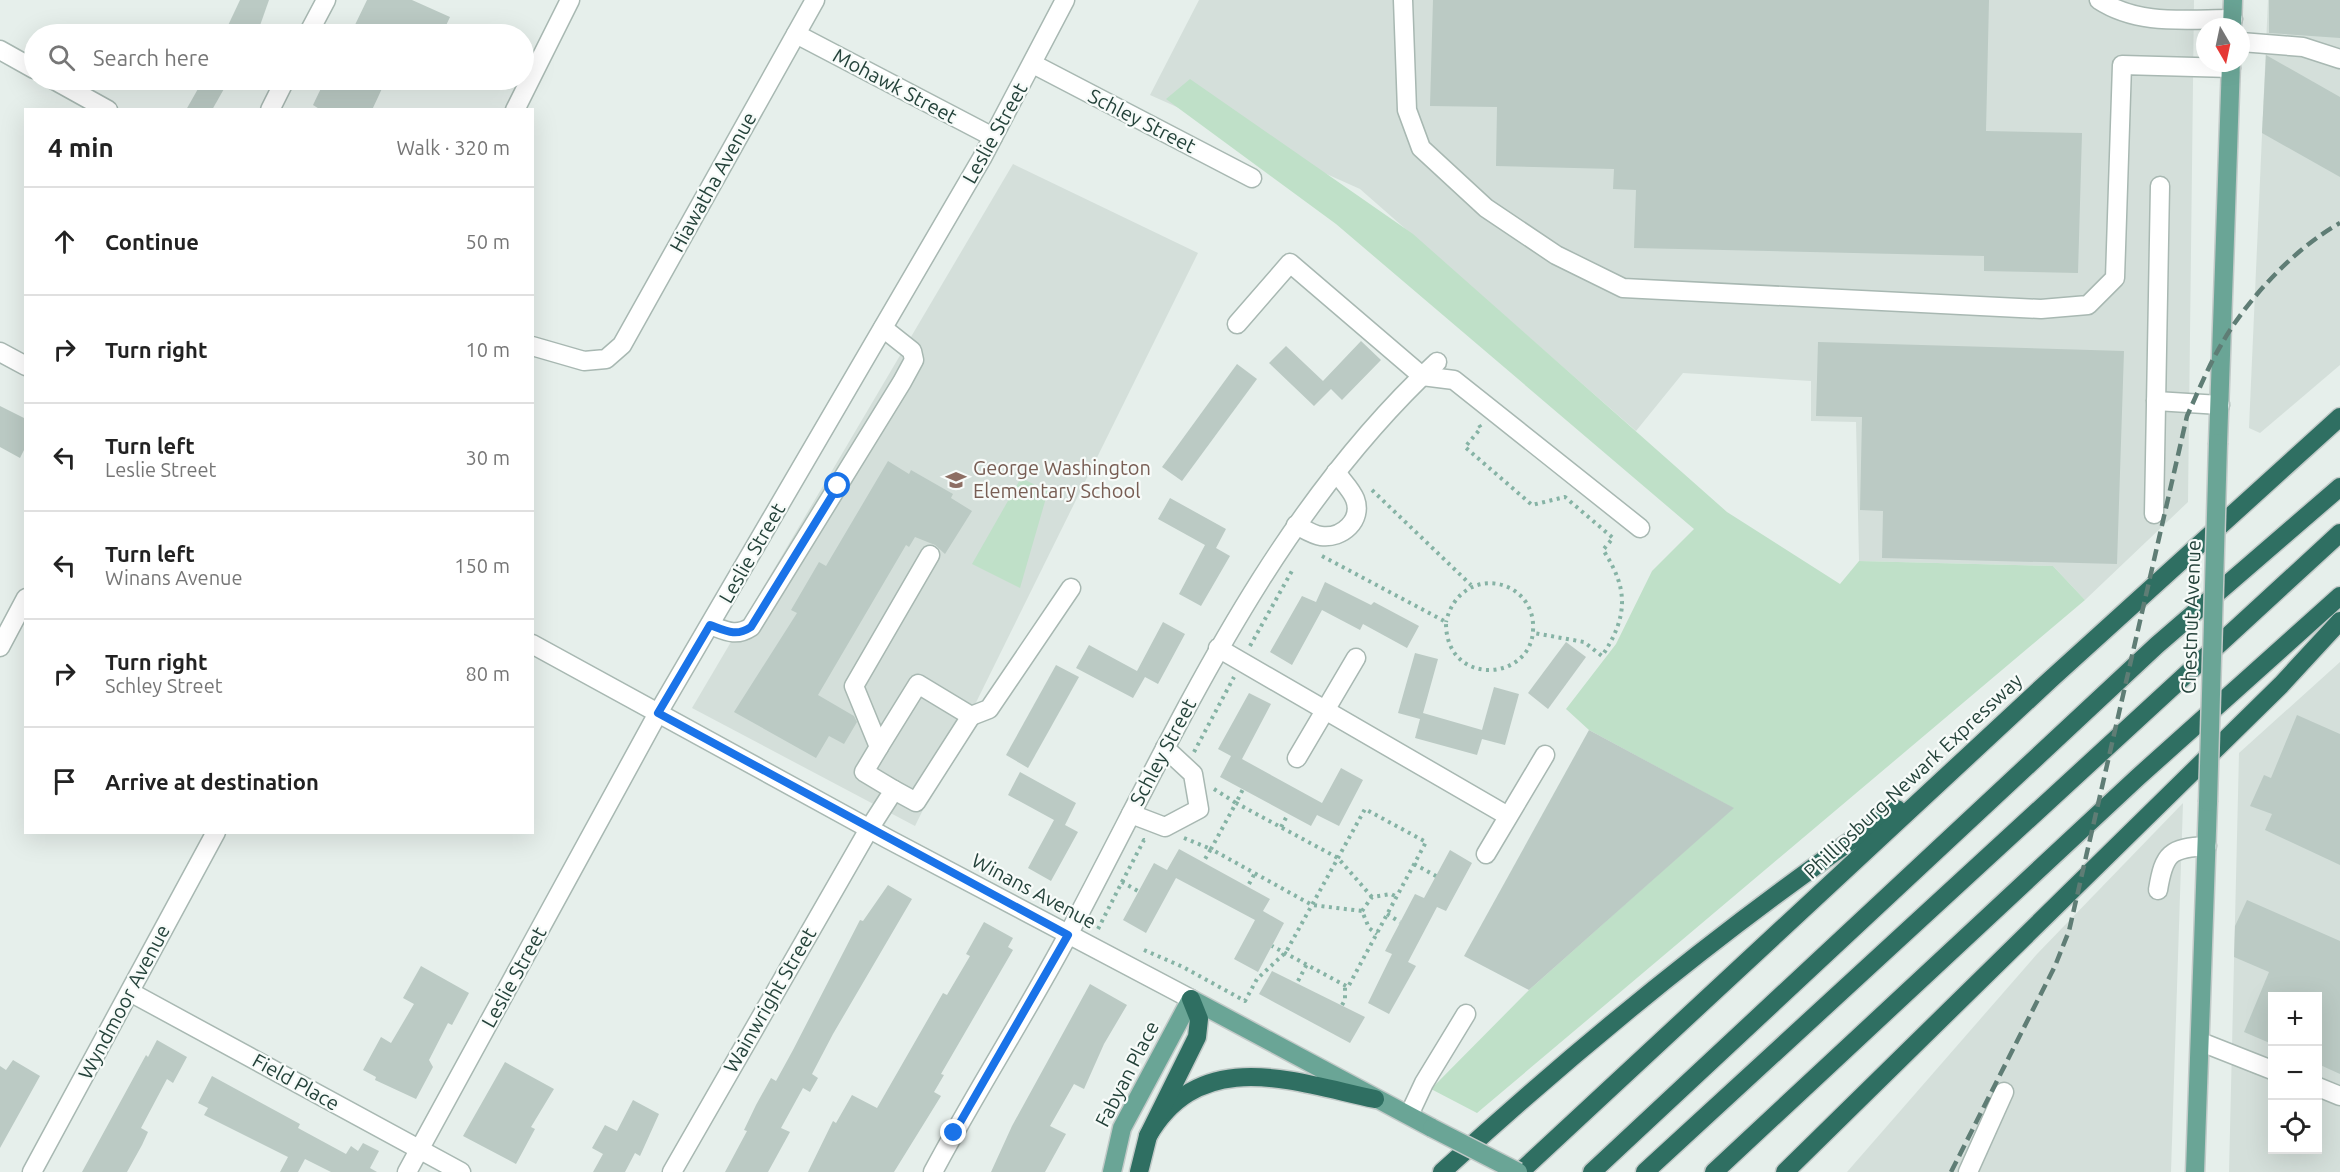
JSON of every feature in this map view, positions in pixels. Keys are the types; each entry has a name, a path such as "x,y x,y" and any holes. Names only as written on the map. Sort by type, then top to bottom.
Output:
{"highway":[{"name":"Phillipsburg-Newark Expressway","path":"1519,1172 1948,774 2340,417"},
{"path":"1592,1172 2157,645 2340,487"},
{"path":"1645,1172 2340,533"},
{"path":"1714,1172 2137,778 2340,596"},
{"path":"1785,1172 2282,685 2340,621"},
{"path":"1442,1172 1540,1082 1709,946 1814,865 1948,774"},
{"path":"1140,1172 1148,1136 1197,1037 1199,1019 1191,999"},
{"path":"1148,1136 1164,1111 1185,1094 1210,1083 1241,1076 1281,1078 1375,1099"}],"main road":[{"path":"2232,18 2233,0"},
{"name":"Chestnut Avenue","path":"2194,1172 2201,1042 2231,72"},
{"name":"Winans Avenue","path":"1191,999 1375,1099 1519,1172"},
{"name":"Fabyan Place","path":"1112,1172 1122,1128 1191,999"}],"street":[{"path":"313,24 326,0"},
{"path":"534,72 570,0"},
{"name":"Hiawatha Avenue","path":"534,347 584,361 606,359 622,345 815,0"},
{"name":"Leslie Street","path":"407,1172 658,713 993,137 1065,0"},
{"path":"1403,0 1407,110 1421,148 1486,208 1556,255 1623,288 2042,309 2088,305 2115,278 2122,65 2196,65"},
{"path":"2099,0 2118,12 2152,19 2196,21"},
{"name":"Mohawk Street","path":"796,34 993,137"},
{"path":"2250,43 2303,47 2340,59"},
{"path":"0,50 24,63"},
{"name":"Schley Street","path":"1033,64 1252,178"},
{"path":"72,90 104,108"},
{"path":"271,108 280,90"},
{"path":"516,108 525,90"},
{"path":"2154,514 2160,186"},
{"path":"1237,324 1290,263 1422,376 1454,380 1640,528"},
{"path":"710,625 730,633 741,634 751,627 902,382 914,360 912,351 883,328"},
{"path":"0,352 24,365"},
{"name":"Schley Street","path":"933,1172 1068,935 1218,648 1296,525 1336,472 1437,362"},
{"path":"2156,401 2220,405"},
{"path":"1296,525 1318,535 1327,536 1336,535 1351,524 1356,515 1357,505 1354,496 1336,472"},
{"path":"879,747 854,686 930,555"},
{"path":"971,716 918,684 864,772 916,802 971,716 989,710 995,703 1071,588"},
{"path":"0,647 24,602"},
{"name":"Winans Avenue","path":"534,645 869,829 1191,999"},
{"path":"1218,648 1508,816"},
{"path":"1297,758 1356,658"},
{"path":"1131,814 1165,827 1198,809 1193,774 1165,748"},
{"path":"1486,854 1545,755"},
{"name":"Wainwright Street","path":"672,1172 869,829 894,790"},
{"name":"Wyndmoor Avenue","path":"32,1172 215,834"},
{"path":"2158,890 2162,870 2167,858 2173,852 2207,846"},
{"name":"Field Place","path":"130,992 461,1172"},
{"path":"1409,1115 1424,1083 1466,1014"},
{"path":"2201,1042 2268,1068"},
{"path":"2322,1089 2340,1096"},
{"path":"1968,1172 2004,1092"}],"path":[{"path":"1478,421 1481,428 1465,447 1532,505 1565,497 1613,538 1603,550 1620,579 1622,608 1619,624 1602,656 1584,642 1534,633"},
{"path":"1369,487 1471,585"},
{"path":"1206,859 1243,789"},
{"path":"1236,803 1338,858 1372,897"},
{"path":"1139,949 1183,967 1245,1001 1257,978 1286,952 1365,809 1426,842 1348,987 1286,952 1272,946"},
{"path":"1281,827 1288,814"},
{"path":"1176,840 1192,839 1312,905 1362,911"},
{"path":"1108,936 1097,931 1144,840 1153,842"},
{"path":"1414,864 1436,876"},
{"path":"1249,884 1255,873"},
{"path":"1122,882 1138,891"},
{"path":"1362,911 1372,897 1390,894 1396,897"},
{"path":"1362,911 1369,928 1377,934"},
{"path":"1387,914 1400,922"},
{"path":"1298,981 1307,964"},
{"path":"1342,1005 1345,1000 1345,986"}],"shaded area":[{"path":"1199,0 2194,0 2188,502 2085,600 2053,566 1859,561 1856,422 1811,421 1811,381 1683,373 1636,431 1360,189 1150,95"},
{"path":"2268,0 2340,0 2340,365 2260,433 2249,428"},
{"name":"George Washington Elementary School","path":"1013,164 1198,253 915,826 692,708"},
{"path":"2340,662 2340,1172 2229,1172 2239,753"},
{"path":"2183,803 2171,1172 1847,1172 2037,954"}],"green space":[{"path":"1190,79 1413,234 1727,512 1840,584 1859,561 2053,566 2085,600 1477,1113 1431,1089 1529,990 1733,808 1589,730 1566,709 1616,644 1652,571 1694,529 1336,224 1166,99"},
{"path":"1021,478 1048,491 1020,588 972,564"}],"building":[{"path":"240,0 269,0 261,24 229,24"},
{"path":"367,0 412,0 450,17 447,24 355,24"},
{"path":"1433,0 1989,0 1986,131 2082,133 2078,273 1984,271 1984,256 1634,248 1636,190 1613,189 1614,169 1496,166 1497,107 1430,106"},
{"path":"2269,0 2340,0 2340,38 2269,33"},
{"path":"2266,55 2340,97 2340,177 2262,133"},
{"path":"197,90 223,90 213,108 187,108"},
{"path":"320,90 381,90 373,108 318,108 313,105"},
{"path":"1361,341 1381,360 1342,400 1331,389 1314,406 1269,363 1286,346 1323,381"},
{"path":"1818,342 2124,351 2117,564 1882,558 1883,511 1860,510 1862,417 1816,416"},
{"path":"1237,364 1257,379 1182,481 1162,467"},
{"path":"0,406 24,418 24,450 20,458 0,447"},
{"path":"888,461 909,474 911,470 953,494 951,498 972,511 945,554 935,545 915,537 909,547 906,545 818,695 854,716 857,722 844,744 829,736 816,758 734,712 797,613 791,610 819,562 826,566"},
{"path":"1170,498 1226,529 1216,548 1230,556 1201,606 1179,594 1205,545 1158,519"},
{"path":"1325,582 1371,605 1374,602 1419,626 1407,648 1363,624 1360,630 1322,610 1292,665 1270,652 1302,596 1316,602"},
{"path":"1163,622 1185,634 1158,684 1145,677 1133,698 1076,668 1089,645 1137,671"},
{"path":"1566,642 1586,657 1548,709 1528,693"},
{"path":"1415,653 1438,659 1423,713 1482,730 1494,687 1519,694 1505,745 1482,739 1477,755 1415,738 1420,719 1398,713"},
{"path":"1056,665 1079,677 1028,768 1006,755"},
{"path":"1249,693 1271,704 1242,759 1322,803 1341,768 1363,780 1339,826 1317,815 1311,826 1220,777 1231,756 1218,749"},
{"path":"2297,715 2340,734 2340,865 2265,830 2272,814 2250,806 2264,775 2271,778"},
{"path":"1589,730 1734,808 1529,990 1464,956"},
{"path":"1020,772 1076,803 1065,825 1078,832 1051,881 1028,868 1054,820 1008,795"},
{"path":"1179,849 1270,899 1263,911 1284,923 1258,972 1234,959 1255,920 1176,878 1146,933 1123,920 1154,863 1167,870"},
{"path":"1450,850 1472,863 1446,911 1437,907 1408,962 1416,966 1389,1014 1368,1003 1392,954 1385,951 1415,894 1424,898"},
{"path":"888,885 912,899 833,1034 812,1074 818,1078 810,1092 803,1088 781,1128 790,1132 768,1172 725,1172 747,1131 744,1130 756,1105 771,1078 776,1081 860,920 863,921"},
{"path":"2247,900 2340,941 2340,1074 2322,1066 2322,992 2268,992 2268,1042 2244,1032 2269,972 2234,957 2235,926"},
{"path":"984,922 1013,938 1008,947 1013,950 941,1074 944,1075 934,1092 941,1096 894,1172 808,1172 833,1121 836,1123 852,1095 877,1108 943,993 947,995 970,956 966,954"},
{"path":"421,966 469,993 452,1025 448,1023 429,1060 433,1067 416,1099 375,1080 376,1077 363,1070 381,1037 391,1043 414,1004 403,998"},
{"path":"1272,971 1365,1017 1350,1043 1259,994"},
{"path":"1090,984 1127,1005 1104,1044 1084,1089 1074,1084 1050,1126 1066,1134 1045,1172 991,1172 1012,1126"},
{"path":"157,1040 187,1057 173,1083 167,1079 141,1128 148,1132 127,1172 82,1172 146,1055 148,1057"},
{"path":"13,1060 40,1076 0,1148 0,1066 6,1070"},
{"path":"505,1062 554,1089 531,1127 535,1129 516,1164 463,1136"},
{"path":"212,1076 300,1124 298,1128 346,1154 351,1146 358,1151 363,1143 379,1151 370,1168 377,1172 331,1172 305,1159 298,1172 280,1172 288,1157 204,1115 208,1108 198,1103"},
{"path":"633,1100 659,1114 640,1156 635,1153 625,1172 593,1172 603,1154 592,1148 605,1125 617,1131"}],"railway":[{"path":"1951,1172 2055,966 2069,931 2187,416 2216,353 2244,310 2289,260 2340,223"}],"place":[{"name":"George Washington Elementary School","path":"956,480"}],"route":[{"path":"838,486 751,627 741,634 730,633 710,625 658,713 1068,935 954,1133"}]}
